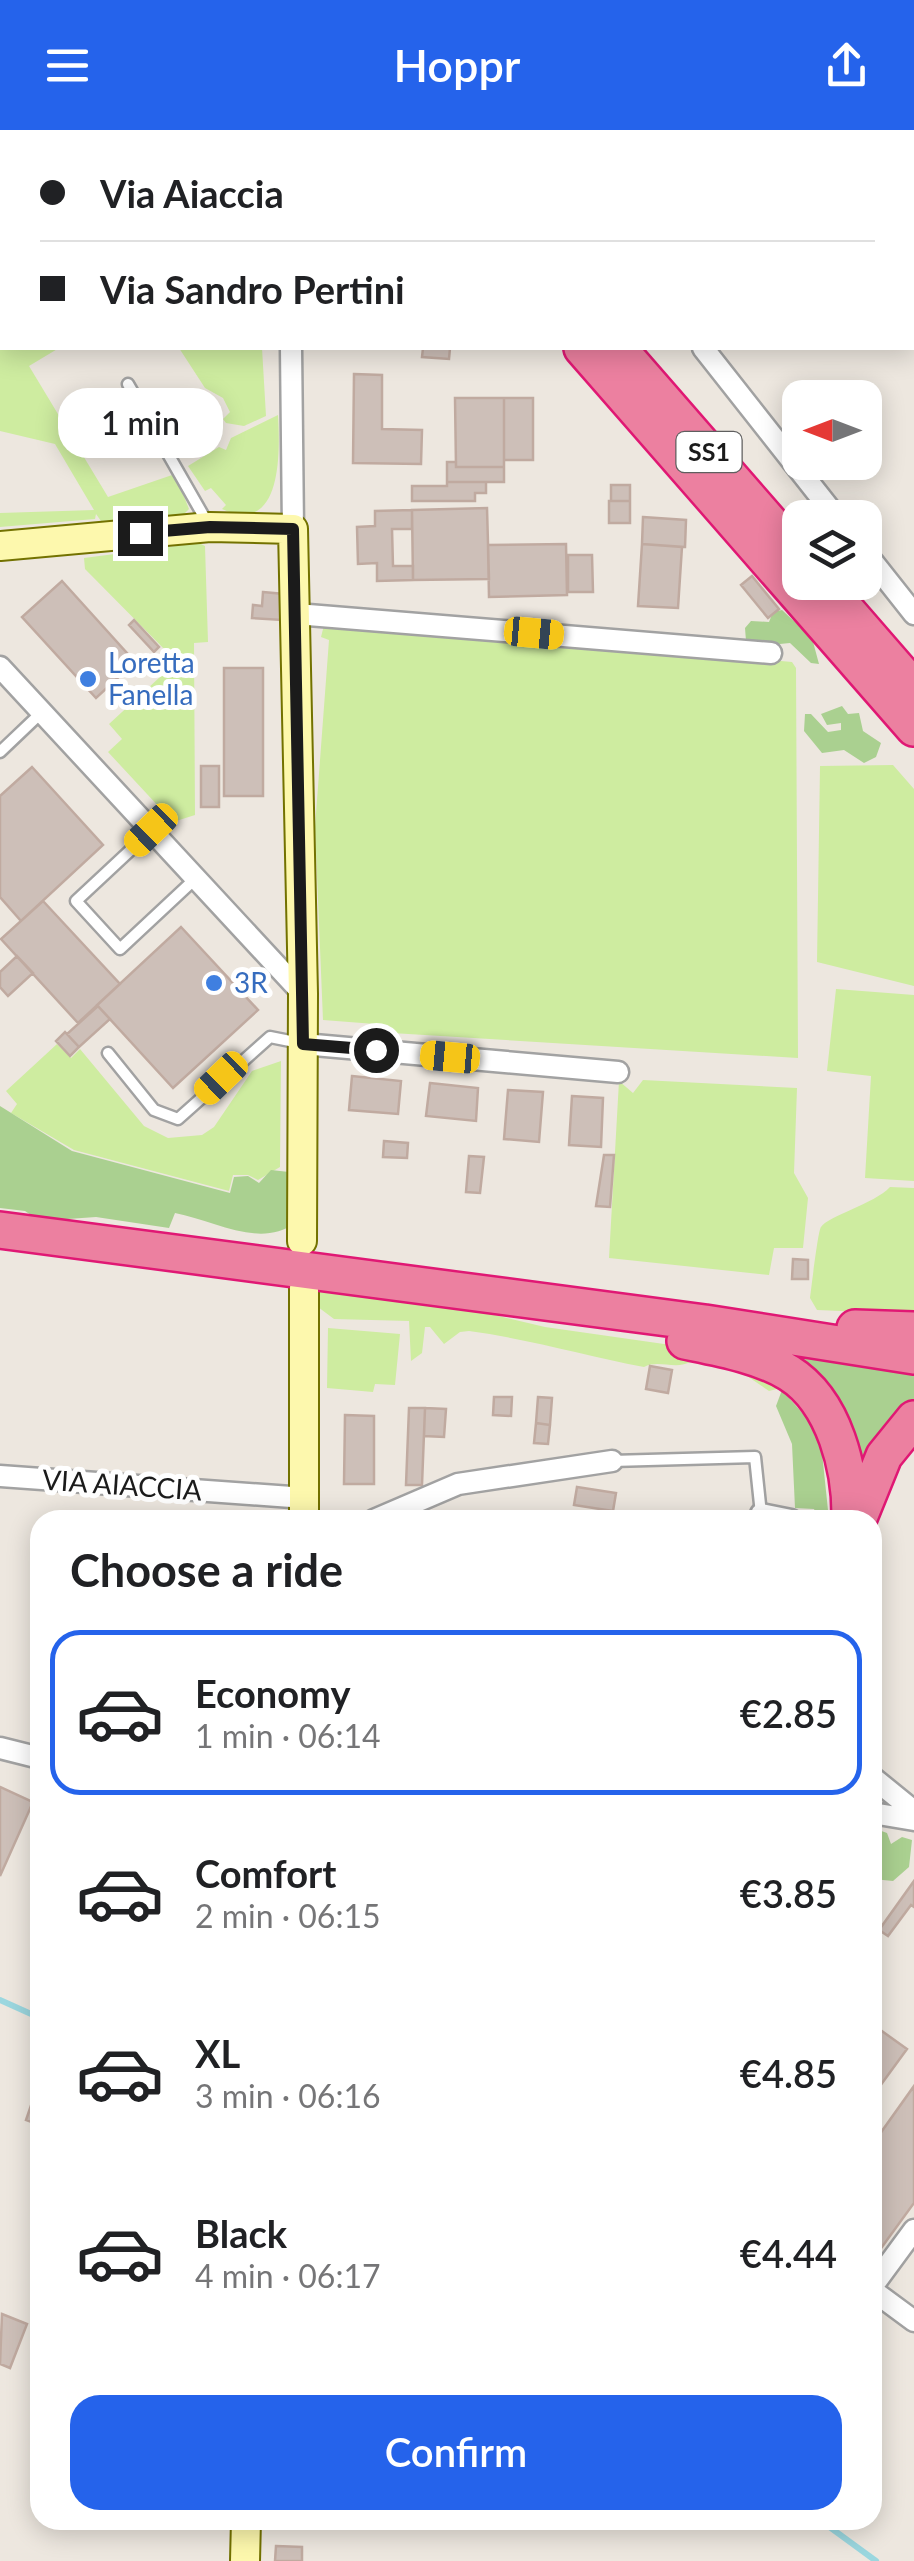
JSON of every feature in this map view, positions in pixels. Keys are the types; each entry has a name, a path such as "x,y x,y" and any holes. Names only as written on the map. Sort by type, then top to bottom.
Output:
{"highway":[{"name":"SS1","path":"593,350 782,539"},
{"name":"SS1","path":"593,350 914,728"},
{"path":"838,600 914,688"},
{"path":"0,1230 705,1323 914,1356"},
{"path":"539,1302 591,1321 741,1355 789,1373 810,1393 832,1428 848,1474 850,1510"},
{"path":"705,1323 914,1330"},
{"path":"862,1510 884,1456 914,1419"}],"street":[{"path":"291,350 303,994 302,1241"},
{"path":"704,350 824,500"},
{"path":"0,546 210,527 293,529"},
{"path":"882,574 914,614"},
{"path":"296,614 771,653"},
{"path":"1,670 303,994"},
{"path":"303,1044 618,1072"},
{"name":"VIA AIACCIA","path":"0,1476 304,1509 304,1288"},
{"path":"397,1510 458,1484 612,1461"},
{"path":"0,1748 30,1756"},
{"path":"882,1784 914,1811"},
{"path":"882,1815 914,1820"},
{"path":"882,2274 914,2230"},
{"path":"882,2296 914,2321"},
{"path":"244,2561 246,2530"}],"lane":[{"path":"128,384 210,527"},
{"path":"0,752 42,712"},
{"path":"151,830 76,902 120,949 196,878"},
{"path":"108,1053 154,1110 178,1120 270,1036 303,1044"},
{"path":"612,1461 754,1457 761,1510"}],"green space":[{"path":"0,350 56,350 29,366 108,497 175,474 189,509 182,516 101,521 96,514 95,519 0,527 0,513 94,510 55,444 0,431"},
{"path":"180,350 262,350 266,416 244,426 226,423 223,419 230,412 223,398 205,388"},
{"path":"278,415 277,468 267,501 257,511 242,514 222,509 226,505 211,488 205,491 188,466 219,447 226,450 231,438"},
{"path":"199,543 205,546 208,642 194,643 195,815 173,822 108,752 122,739 109,724 173,665 173,658 85,569 84,558"},
{"path":"782,610 812,638 819,664 811,663 790,643 758,646 746,641 745,628 751,621 769,622 773,612"},
{"path":"339,622 792,662 796,668 798,1058 392,1033 388,1025 323,1020 315,827 329,640 321,637 324,625"},
{"path":"842,706 848,714 859,713 863,731 881,743 876,757 864,763 844,750 822,753 804,731 805,714 811,714 828,732 841,730 841,723 827,725 821,714"},
{"path":"893,765 914,789 914,986 817,962 820,766"},
{"path":"836,989 914,995 914,1181 865,1178 871,1076 827,1071"},
{"path":"57,1044 71,1058 80,1049 144,1126 168,1138 202,1135 214,1127 252,1071 281,1061 280,1167 258,1180 233,1175 229,1191 74,1150 11,1113 17,1104 6,1091"},
{"path":"643,1080 797,1088 794,1173 808,1198 803,1248 774,1248 769,1275 609,1258 619,1081 633,1093"},
{"path":"0,1106 72,1151 230,1193 234,1177 248,1176 259,1183 271,1170 289,1172 295,1223 281,1230 252,1233 175,1213 169,1228 96,1217 40,1221 25,1211 0,1208"},
{"path":"890,1187 914,1188 914,1314 817,1310 810,1298 821,1227"},
{"path":"319,1292 478,1311 545,1327 678,1346 720,1358 777,1385 777,1389 769,1391 744,1374 692,1361 644,1367 469,1331 460,1332 444,1344 430,1327 425,1327 422,1353 411,1361 409,1321 334,1319 314,1304"},
{"path":"328,1328 400,1334 395,1385 375,1384 373,1392 327,1388"},
{"path":"767,1349 914,1368 914,1402 899,1407 862,1460 842,1407 834,1402 834,1391"},
{"path":"782,1390 820,1433 828,1510 795,1508 792,1444 776,1406"},
{"path":"882,1831 887,1833 891,1844 902,1837 912,1840 909,1867 893,1881 882,1880"}],"building":[{"path":"423,350 450,350 449,359 422,357"},
{"path":"354,374 382,375 382,429 422,430 421,464 353,463"},
{"path":"455,398 504,398 504,467 456,467"},
{"path":"504,398 533,398 533,460 504,460"},
{"path":"199,414 208,429 186,442 177,427"},
{"path":"447,462 456,462 456,467 504,467 504,482 447,482"},
{"path":"447,482 486,482 486,493 475,493 475,501 412,501 412,486 447,486"},
{"path":"611,485 630,485 630,501 611,501"},
{"path":"609,501 630,501 630,523 609,523"},
{"path":"487,508 489,579 413,580 412,510"},
{"path":"412,510 412,529 392,529 393,566 413,566 413,580 377,581 377,563 358,564 357,527 375,526 375,511"},
{"path":"643,517 686,520 685,547 642,544"},
{"path":"566,544 567,595 489,597 488,545"},
{"path":"642,544 682,547 678,608 638,606"},
{"path":"568,555 592,555 593,592 568,592"},
{"path":"752,576 779,609 768,618 741,585"},
{"path":"62,581 135,662 96,698 22,617"},
{"path":"263,592 284,594 282,620 252,618 253,605 262,606"},
{"path":"134,620 159,647 154,652 129,625"},
{"path":"224,668 263,668 263,796 224,796"},
{"path":"201,766 219,766 219,807 201,807"},
{"path":"32,767 103,845 21,921 0,897 0,796"},
{"path":"43,901 120,984 78,1023 1,939"},
{"path":"181,927 258,1010 173,1088 97,1005"},
{"path":"17,956 33,973 8,996 0,987 0,972"},
{"path":"98,1006 110,1019 79,1047 67,1034"},
{"path":"65,1032 79,1047 70,1056 56,1041"},
{"path":"352,1076 401,1081 398,1114 349,1110"},
{"path":"430,1083 478,1088 476,1121 426,1116"},
{"path":"508,1090 543,1092 539,1142 504,1139"},
{"path":"572,1096 603,1098 601,1147 569,1145"},
{"path":"384,1141 408,1143 407,1158 383,1157"},
{"path":"604,1155 614,1155 610,1207 596,1206"},
{"path":"469,1156 484,1157 480,1193 466,1192"},
{"path":"793,1259 808,1260 808,1279 792,1279"},
{"path":"650,1366 672,1370 668,1393 646,1389"},
{"path":"494,1397 512,1397 511,1416 493,1415"},
{"path":"538,1397 552,1398 550,1425 536,1423"},
{"path":"409,1408 425,1408 422,1485 406,1485"},
{"path":"425,1408 446,1409 444,1437 424,1436"},
{"path":"345,1415 374,1416 374,1484 344,1484"},
{"path":"536,1423 550,1425 548,1444 534,1443"},
{"path":"577,1487 616,1493 613,1510 574,1505"},
{"path":"0,1787 30,1801 30,1809 0,1876"},
{"path":"914,1881 914,1907 911,1905 888,1936 882,1932 882,1926"},
{"path":"882,2031 907,2049 882,2083"},
{"path":"914,2086 914,2203 882,2247 882,2131"},
{"path":"2,2314 27,2324 10,2368 0,2364"},
{"path":"276,2546 302,2547 302,2561 275,2561"}],"waterway":[{"path":"0,2000 30,2014"},
{"path":"834,2530 876,2561"}],"place":[{"name":"Loretta Fanella","path":"88,679"},
{"name":"3R","path":"214,983"}],"route":[{"path":"140,533 210,527 293,529 303,1044 376,1050"}]}
